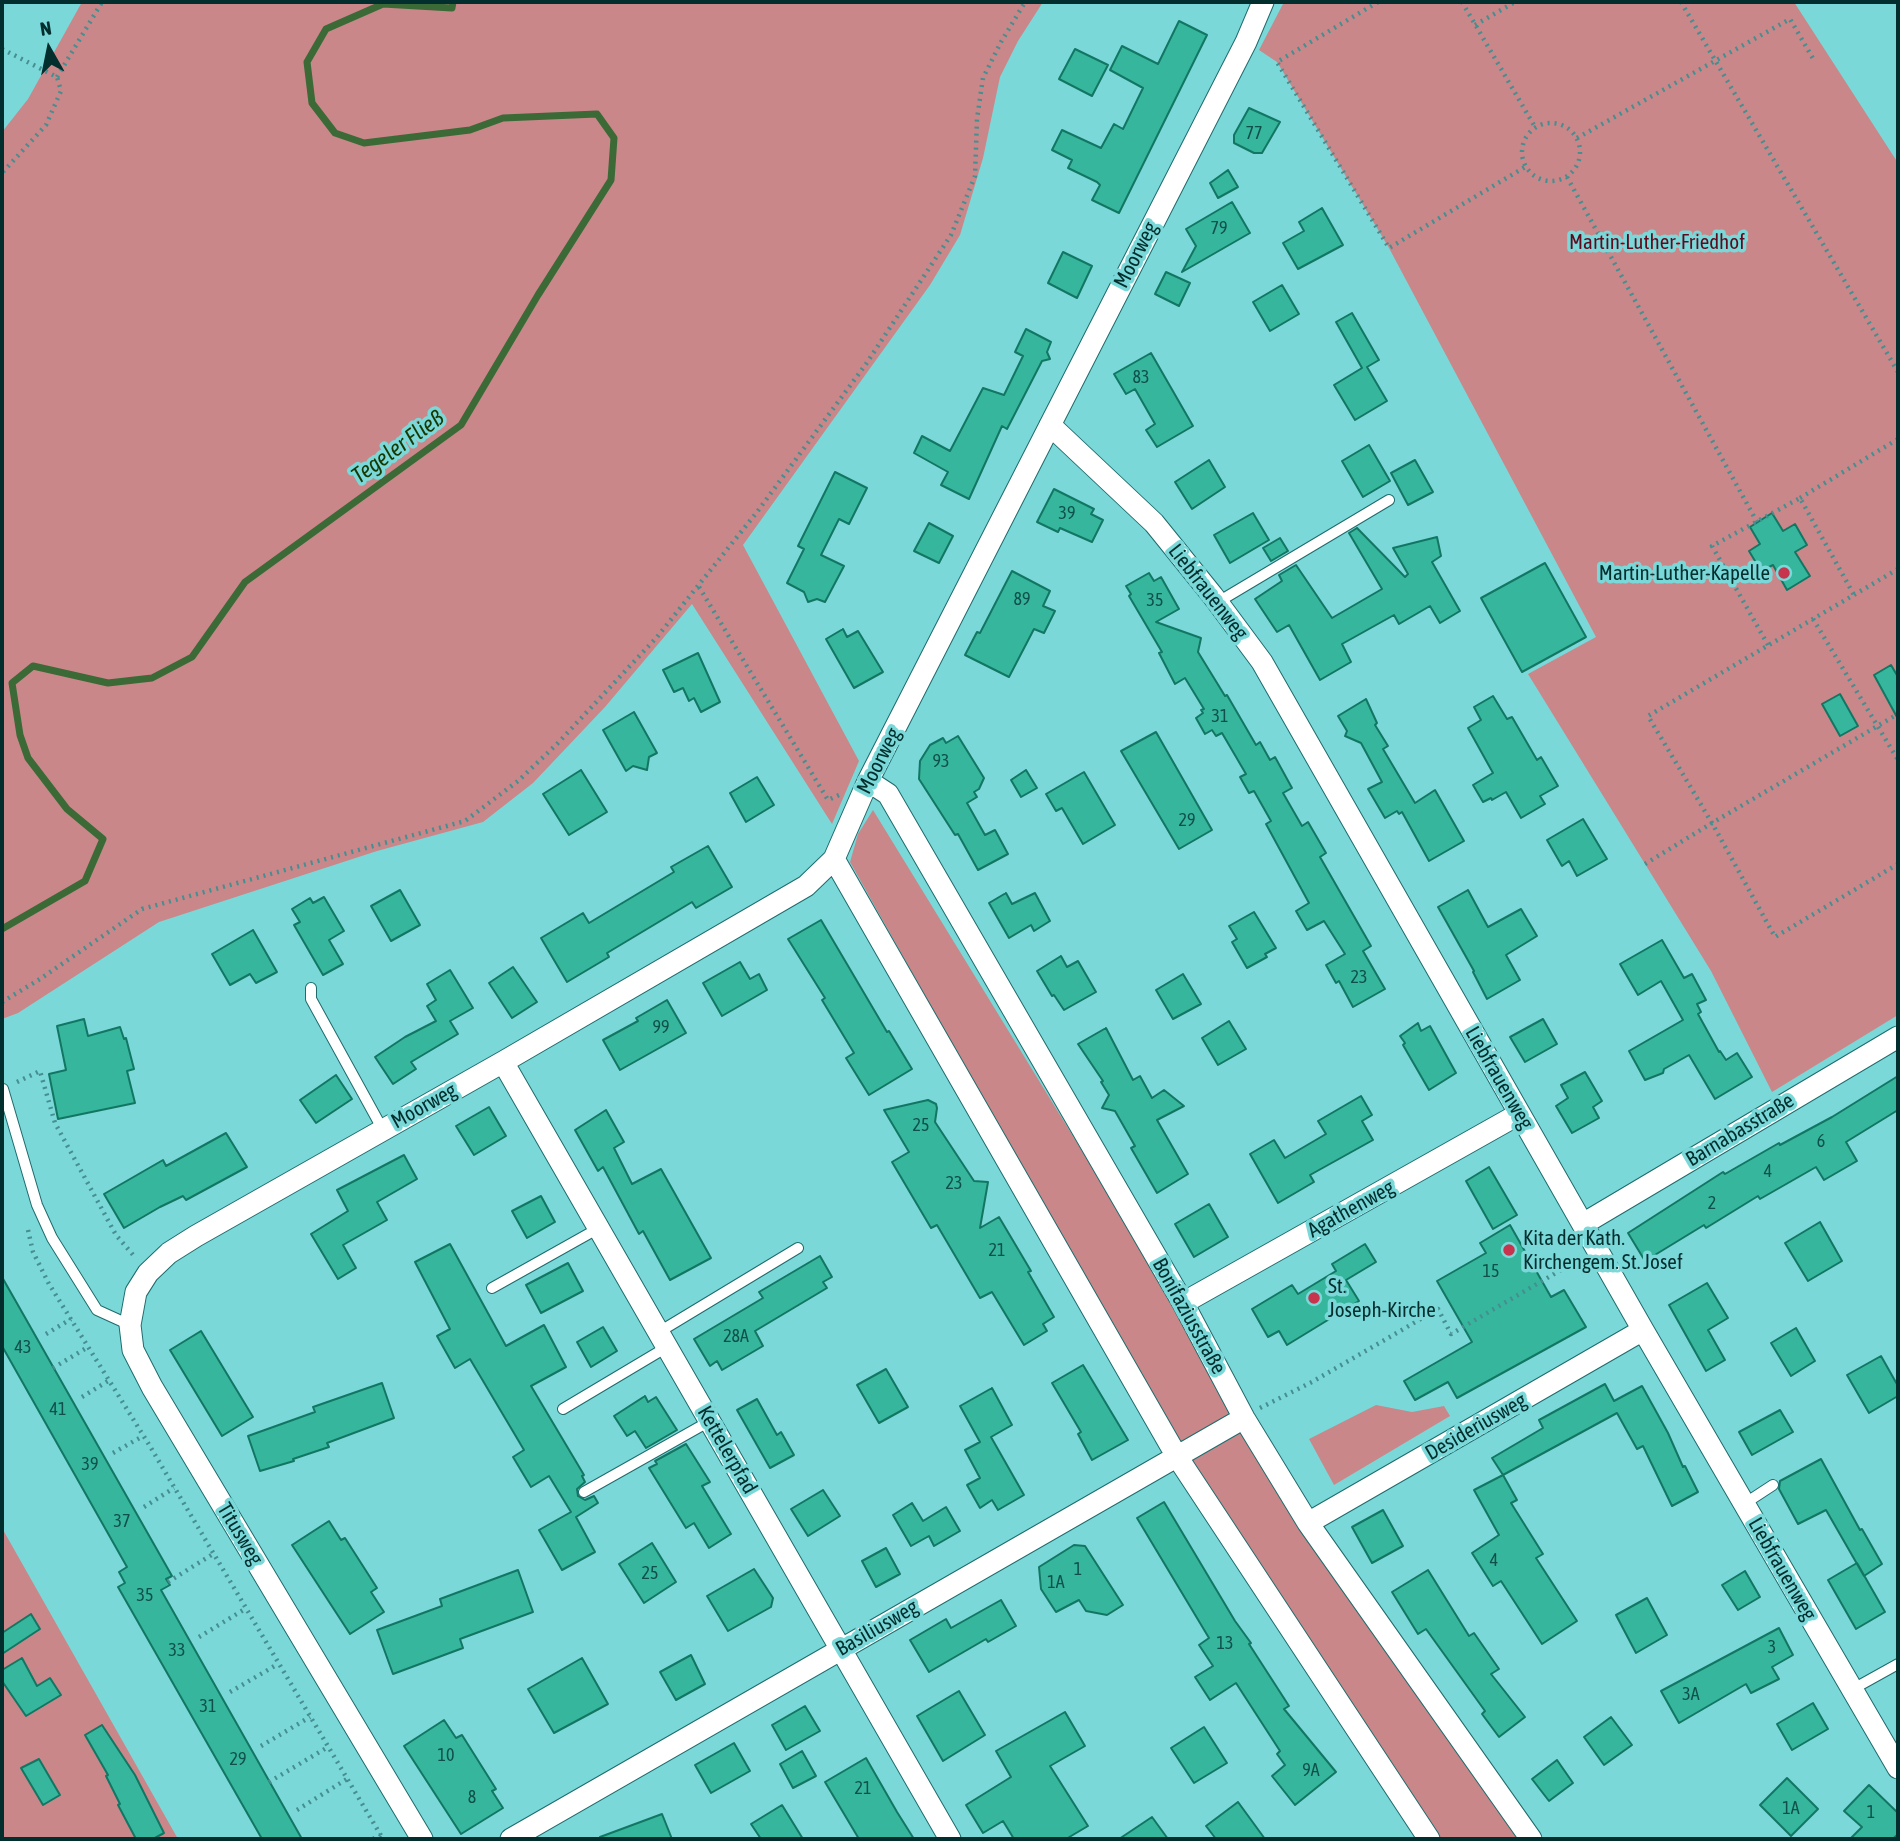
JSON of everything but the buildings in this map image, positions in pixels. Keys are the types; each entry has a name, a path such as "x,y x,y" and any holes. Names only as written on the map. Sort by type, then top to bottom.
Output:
{"street":[{"name":"Moorweg","path":"196,1236 806,886 834,859 868,781 1263,2"},
{"name":"Liebfrauenweg","path":"1050,425 1154,523 1262,662 1643,1330 1898,1768"},
{"name":"Bonifaziusstraße","path":"868,781 888,794 1183,1304 1244,1418 1308,1523 1531,1839"},
{"path":"834,859 1176,1455 1429,1839"},
{"name":"Barnabasstraße","path":"1583,1224 1898,1037"},
{"name":"Kettelerpfad","path":"503,1062 950,1839"},
{"name":"Agathenweg","path":"1183,1304 1519,1114"},
{"name":"Titusweg","path":"196,1236 169,1253 148,1273 136,1292 130,1325 133,1350 152,1387 422,1839"},
{"name":"Desideriusweg","path":"1308,1523 1643,1330"},
{"name":"Basiliusweg","path":"511,1839 1244,1418"}],"lane":[{"path":"1218,602 1390,500"},
{"path":"311,988 311,999 383,1130"},
{"path":"3,1089 37,1205 52,1238 97,1310 130,1325"},
{"path":"492,1287 599,1228"},
{"path":"563,1409 798,1248"},
{"path":"584,1492 710,1421"},
{"path":"1744,1504 1773,1485"},
{"path":"1853,1689 1898,1664"}],"path":[{"path":"57,77 102,2"},
{"path":"2,1002 142,909 466,821 518,781 557,744 657,638 699,587 866,364 951,235 975,176 977,120 983,78 1025,2"},
{"path":"1378,2 1277,62 1389,248 1525,167"},
{"path":"1462,2 1535,127"},
{"path":"1475,25 1515,2"},
{"path":"1681,2 1898,372"},
{"path":"1577,138 1790,19 1815,62"},
{"path":"2,48 57,77 61,91 46,125 2,173"},
{"path":"1553,123 1563,125 1577,138 1580,155 1574,171 1567,177 1549,182 1531,174 1525,167 1521,149 1535,127 1553,123"},
{"path":"1567,177 1757,522"},
{"path":"1768,645 1712,546 1800,498 1898,439"},
{"path":"1800,498 1854,595"},
{"path":"1898,569 1648,716 1712,823 1775,937 1898,864"},
{"path":"699,587 828,800 868,781"},
{"path":"1813,619 1898,760"},
{"path":"1645,864 1898,714"},
{"path":"3,1089 40,1071 55,1123 117,1235 148,1273"},
{"path":"27,1227 33,1252 49,1284 143,1436 382,1837 373,1839"},
{"path":"1244,1418 1312,1382 1437,1308 1451,1334 1597,1249"},
{"path":"46,1334 71,1319"},
{"path":"53,1368 88,1348"},
{"path":"82,1397 108,1381"},
{"path":"113,1453 143,1436"},
{"path":"144,1507 174,1488"},
{"path":"168,1582 213,1554"},
{"path":"199,1637 245,1609"},
{"path":"230,1692 278,1664"},
{"path":"261,1746 310,1717"},
{"path":"269,1782 328,1747"},
{"path":"297,1810 347,1779"}],"green space":[{"path":"82,2 1043,2 1018,41 1000,77 983,158 960,235 930,285 743,545 859,761 832,824 692,604 605,707 533,783 483,822 377,851 159,922 18,1013 2,1019 2,132 28,99"},
{"name":"Martin-Luther-Friedhof","path":"1284,2 1794,2 1898,163 1898,1015 1772,1092 1711,971 1528,674 1596,637 1389,248 1277,62 1259,50"},
{"path":"873,810 1179,1309 1520,1839 1437,1839 1174,1439 850,862 858,834"},
{"path":"1376,1405 1412,1412 1444,1406 1450,1416 1334,1485 1309,1439"},
{"path":"2,1528 178,1839 2,1839"}],"waterway":[{"name":"Tegeler Fließ","path":"2,929 85,881 103,839 67,809 28,758 20,735 12,683 33,666 108,683 152,678 192,657 245,582 461,425 538,295 611,180 614,138 597,114 503,118 470,130 364,143 335,133 312,103 307,62 326,29 383,4 452,8 453,2"}],"place":[{"name":"Martin-Luther-Kapelle","path":"1784,573"},
{"name":"Kita der Kath. Kirchengem. St. Josef","path":"1509,1250"},
{"name":"St. Joseph-Kirche","path":"1314,1298"}]}
